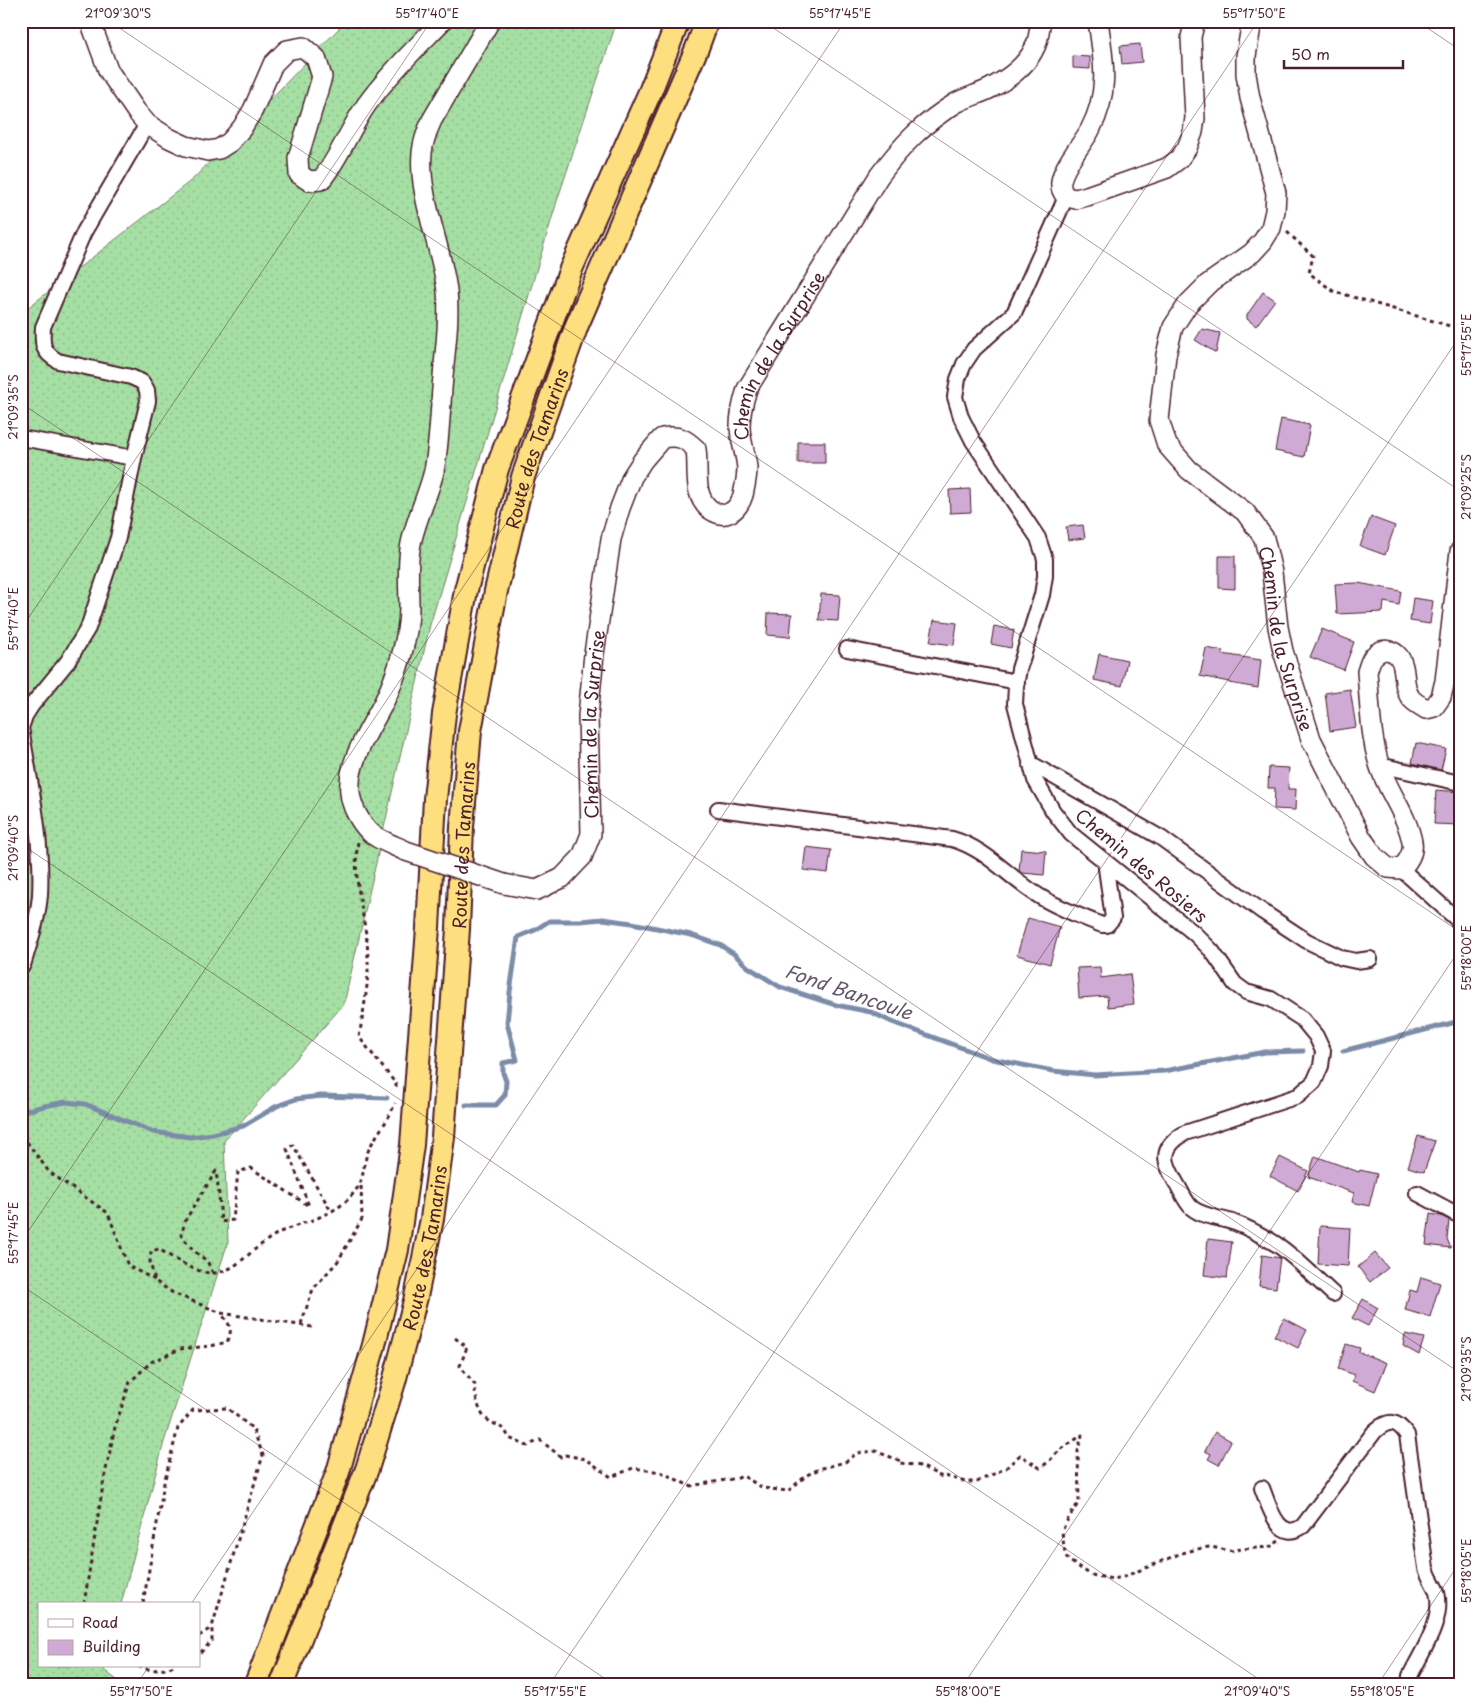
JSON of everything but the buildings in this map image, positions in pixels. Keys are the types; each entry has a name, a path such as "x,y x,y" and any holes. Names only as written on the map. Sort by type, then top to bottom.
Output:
{"highway":[{"name":"Route des Tamarins","path":"257,1681 338,1472 374,1345 397,1250 412,1144 428,928 435,798 444,714 466,590 497,469 568,278 650,92 678,21"},
{"name":"Route des Tamarins","path":"282,1684 367,1469 394,1382 416,1297 432,1219 443,1137 458,929 462,827 470,731 496,591 523,477 577,324 697,48 706,21"}],"main road":[{"path":"90,21 108,70 147,124 186,146 208,151 219,149 230,142 249,116 273,64 287,50 303,48 316,58 322,77 298,158 300,174 309,181 321,180 331,168 366,106 391,73 442,21"},
{"name":"Chemin de la Surprise","path":"490,21 432,120 425,136 421,171 443,266 447,293 438,438 434,470 410,547 407,575 409,609 399,663 384,701 363,740 350,775 350,792 353,808 372,834 406,851 504,884 537,890 562,878 582,857 591,834 588,716 594,654 611,539 620,508 632,478 643,460 662,438 674,436 686,439 696,449 698,490 701,501 710,510 718,514 726,514 734,510 741,500 746,483 747,468 740,428 741,408 748,389 879,176 897,151 920,128 957,102 990,89 1007,79 1021,66 1036,47 1041,21"},
{"path":"1098,21 1104,65 1103,95 1090,131 1061,177 1060,188 1066,197 1076,199 1167,168 1179,159 1188,148 1195,118 1191,36 1194,21"},
{"name":"Chemin de la Surprise","path":"1252,21 1246,56 1246,74 1250,98 1276,193 1276,204 1271,228 1252,253 1208,284 1188,304 1174,327 1166,356 1159,420 1167,445 1189,470 1245,512 1264,538 1272,572 1278,627 1283,651 1311,740 1361,838 1374,856 1388,868 1401,869"},
{"path":"1401,869 1410,859 1412,844 1408,828 1379,765 1372,735 1367,672 1375,654 1385,650 1394,652 1400,657 1404,668 1404,678 1409,696 1426,709 1434,707 1441,697 1445,681 1460,551"}],"street":[{"path":"23,965 36,920 40,895 38,828 21,728 25,716 32,705 68,661 88,628 118,538 148,401 147,390 142,382 131,376 58,362 48,355 42,342 43,327 84,232 147,124"},
{"name":"Chemin des Rosiers","path":"1066,197 1014,313 974,349 964,364 954,397 961,417 973,441 1034,532 1044,559 1045,576 1042,595 1019,669 1016,682 1015,704 1035,780 1053,810 1071,834 1194,933 1212,951 1236,984 1246,992 1271,999 1302,1019 1316,1036 1323,1051 1321,1066 1314,1082 1298,1096 1185,1133 1174,1139 1167,1148 1165,1158 1169,1170 1191,1207 1203,1213 1235,1222 1273,1242 1333,1294"},
{"path":"21,438 134,458"},
{"path":"846,649 1016,682"},
{"path":"1030,763 1161,838 1308,942 1342,958 1356,961 1370,959"},
{"path":"1379,765 1460,783"},
{"path":"718,809 959,841 981,852 1038,895 1069,912 1102,925 1107,925 1113,918 1105,861"},
{"path":"1401,869 1460,922"},
{"path":"1417,1194 1460,1216"},
{"path":"1262,1488 1276,1521 1281,1527 1289,1531 1297,1530 1303,1526 1375,1431 1390,1422 1402,1428 1407,1435 1426,1568 1436,1590 1439,1606 1436,1622 1410,1676 1409,1684"}],"path":[{"path":"1276,204 1288,235 1313,256 1309,273 1333,291 1460,329"},
{"path":"362,820 356,854 368,960 359,1036 396,1084 397,1090"},
{"path":"300,1324 313,1289 338,1261 362,1219 361,1184 369,1150 392,1114 397,1096"},
{"path":"21,1127 27,1142 49,1172 108,1213 128,1266 173,1293 221,1313 312,1326"},
{"path":"213,1273 207,1261 194,1251 181,1235 186,1219 216,1171 220,1195 221,1222 233,1220 238,1172 251,1168 309,1206 287,1149 293,1144 331,1211"},
{"path":"155,1281 150,1262 151,1251 159,1249 194,1269 213,1273 233,1268 261,1245 284,1230 310,1222 331,1211 351,1197 361,1184"},
{"path":"84,1602 104,1479 115,1427 130,1382 151,1362 180,1348 211,1346 227,1342 231,1334 230,1326 221,1313"},
{"path":"455,1338 467,1346 460,1366 475,1385 474,1390 484,1417 506,1431 509,1438 527,1446 540,1440 561,1457 586,1459 611,1477 633,1468 661,1472 690,1486 744,1476 763,1488 788,1491 807,1475 818,1469 845,1462 857,1453 875,1451 900,1463 921,1466 942,1477 945,1476 966,1482 977,1482 1006,1468 1020,1454 1040,1468 1047,1464 1060,1450 1082,1435 1078,1451 1079,1502 1062,1532 1064,1554 1068,1560 1091,1575 1113,1579 1123,1577 1182,1553 1210,1547 1233,1551 1270,1547 1286,1537 1289,1531"},
{"path":"143,1602 164,1483 178,1428 194,1410 226,1408 253,1429 263,1455 212,1628 212,1641 200,1653"},
{"path":"200,1635 212,1628"},
{"path":"142,1668 147,1670 169,1668"}],"green space":[{"path":"346,21 617,21 558,198 430,625 344,1004 224,1141 228,1242 164,1442 122,1602 38,1602 38,1668 104,1668 104,1670 122,1684 21,1684 21,313 193,179"}],"waterway":[{"name":"Fond Bancoule","path":"466,1105 496,1105 505,1095 506,1081 503,1073 503,1063 517,1060 507,1023 518,937 535,930 549,921 603,919 691,935 720,945 734,954 748,967 780,987 836,1005 871,1012 892,1022 992,1059 1053,1071 1095,1075 1164,1071 1265,1052 1303,1051"},
{"name":"Fond Bancoule","path":"1343,1051 1460,1021"},
{"name":"Fond Bancoule","path":"21,1110 25,1111 66,1102 85,1104 153,1132 190,1137 213,1134 243,1126 277,1106 296,1099 321,1096 387,1098"}]}
